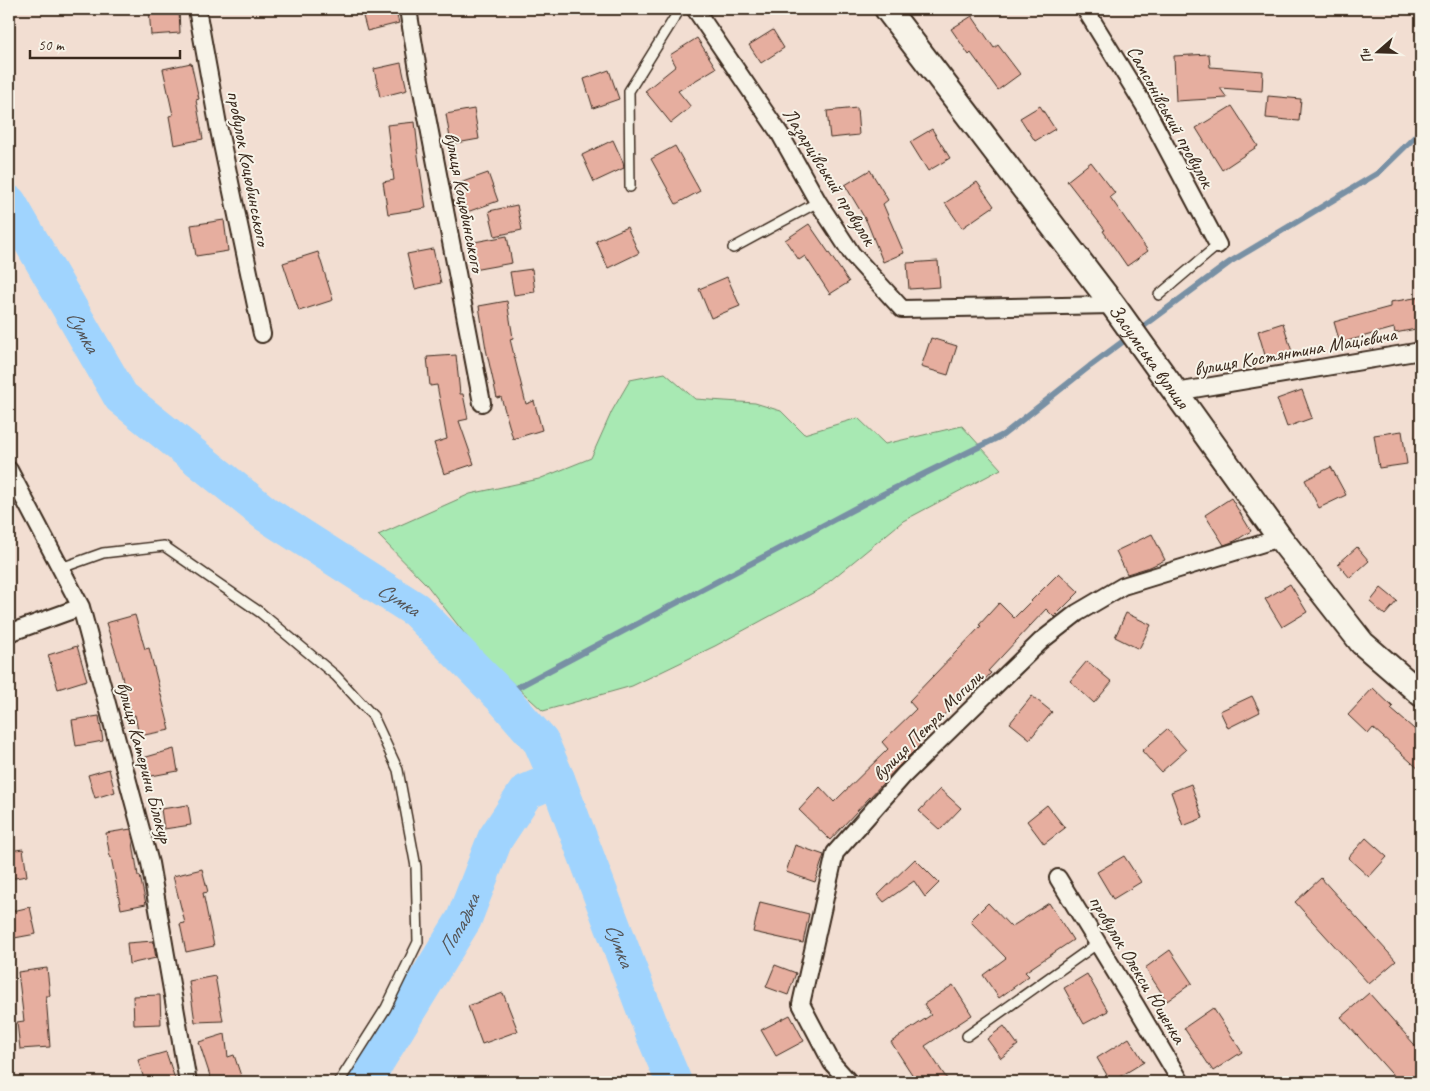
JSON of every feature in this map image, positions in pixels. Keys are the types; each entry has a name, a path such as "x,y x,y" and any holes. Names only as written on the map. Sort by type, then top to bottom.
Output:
{"street":[{"name":"провулок Коцюбинського","path":"197,9 218,130 262,334"},
{"name":"вулиця Коцюбинського","path":"408,9 482,403"},
{"name":"Лазарцівський провулок","path":"695,9 780,134 818,202 852,254 902,309 1118,312"},
{"name":"Засумська вулиця","path":"887,9 1118,312 1280,538 1362,642 1421,694"},
{"name":"Самсонівський провулок","path":"1085,9 1144,105 1218,246"},
{"name":"вулиця Костянтина Мацієвича","path":"1176,392 1421,351"},
{"name":"вулиця Катерини Білокур","path":"9,470 81,607 150,863 188,1082"},
{"name":"вулиця Петра Могили","path":"849,1082 832,1063 801,1004 835,853 904,775 1041,641 1076,613 1123,586 1280,538"},
{"path":"9,633 81,607"},
{"name":"провулок Олекси Ющенка","path":"1058,878 1180,1082"}],"lane":[{"path":"630,187 629,91 680,9"},
{"path":"733,248 818,202"},
{"path":"1160,295 1218,246"},
{"path":"60,568 104,553 164,546 261,613 336,676 373,716 398,770 416,867 418,942 386,1008 338,1082"},
{"path":"967,1036 1098,944"}],"green space":[{"path":"665,373 695,399 755,403 781,411 804,434 858,418 885,444 962,426 1001,469 903,521 820,589 715,646 632,686 543,711 478,651 426,584 378,535 470,494 539,479 591,458 612,411 630,380"}],"building":[{"path":"149,9 179,9 180,33 151,35"},
{"path":"361,9 395,9 399,23 367,31"},
{"path":"972,16 994,48 998,45 1020,74 998,90 971,53 969,55 951,29"},
{"path":"773,30 784,48 761,63 749,45"},
{"path":"697,38 716,68 678,91 691,107 671,123 645,91 676,66 670,55"},
{"path":"1209,54 1210,67 1263,71 1262,91 1220,88 1227,98 1176,101 1174,56"},
{"path":"191,63 199,99 196,100 203,139 174,145 169,116 173,115 163,69"},
{"path":"401,63 407,90 380,97 374,69"},
{"path":"609,70 619,99 593,108 584,79"},
{"path":"1268,96 1301,99 1299,121 1266,118"},
{"path":"1040,106 1055,129 1035,141 1020,118"},
{"path":"1232,106 1258,146 1222,170 1196,128"},
{"path":"857,108 859,135 830,138 827,111"},
{"path":"474,109 479,139 451,144 446,114"},
{"path":"415,122 426,208 388,214 383,182 394,180 387,125"},
{"path":"932,129 950,158 928,171 910,142"},
{"path":"613,140 624,168 594,182 582,155"},
{"path":"675,146 700,191 676,204 651,159"},
{"path":"1091,162 1115,193 1110,197 1148,251 1127,266 1103,231 1105,230 1067,181"},
{"path":"870,170 888,200 883,204 904,253 883,262 867,222 845,185"},
{"path":"488,173 498,201 467,212 457,184"},
{"path":"977,182 994,206 962,228 945,203"},
{"path":"517,205 522,230 495,236 489,211"},
{"path":"224,220 228,251 196,256 191,225"},
{"path":"809,224 849,282 830,294 805,256 799,260 785,240"},
{"path":"627,227 639,253 608,268 596,241"},
{"path":"507,236 512,263 473,270 469,243"},
{"path":"433,249 441,283 415,289 407,254"},
{"path":"318,252 333,300 299,311 283,263"},
{"path":"938,261 940,287 909,289 907,263"},
{"path":"532,269 535,292 514,295 510,272"},
{"path":"727,277 740,306 711,318 699,289"},
{"path":"1421,297 1421,328 1395,333 1394,328 1340,343 1334,322 1390,307 1390,302"},
{"path":"507,301 513,338 510,339 526,404 534,401 542,430 513,439 501,397 497,398 479,306"},
{"path":"1283,323 1293,355 1267,362 1258,331"},
{"path":"931,338 957,346 948,375 921,367"},
{"path":"456,355 460,394 463,394 468,419 459,421 474,464 444,474 434,443 447,439 437,385 430,386 427,357"},
{"path":"1302,390 1312,418 1287,427 1277,399"},
{"path":"1402,431 1407,464 1379,468 1374,435"},
{"path":"1331,467 1346,495 1319,508 1305,480"},
{"path":"1231,498 1251,531 1235,541 1224,545 1205,515"},
{"path":"1152,534 1165,560 1127,574 1116,551"},
{"path":"1357,547 1369,561 1350,578 1338,564"},
{"path":"1059,573 1079,592 1054,617 1046,609 988,671 991,673 975,690 972,686 917,742 920,745 830,840 799,810 820,787 834,802 888,749 882,742 916,709 909,701 981,626 979,625 999,603 1014,618"},
{"path":"1290,584 1307,612 1282,627 1265,599"},
{"path":"1381,588 1397,601 1385,615 1370,602"},
{"path":"1126,613 1151,625 1139,649 1115,637"},
{"path":"135,615 145,649 149,648 170,730 139,736 135,715 132,716 106,623"},
{"path":"77,646 87,680 58,689 48,655"},
{"path":"1087,661 1112,682 1094,703 1070,681"},
{"path":"1373,688 1393,707 1391,709 1421,735 1421,771 1373,728 1368,734 1348,715"},
{"path":"1032,696 1052,712 1030,739 1010,723"},
{"path":"1252,696 1260,712 1228,728 1220,711"},
{"path":"99,716 103,741 76,746 72,720"},
{"path":"1167,729 1186,750 1161,772 1142,751"},
{"path":"174,749 178,771 146,777 143,758"},
{"path":"109,769 115,792 95,798 88,775"},
{"path":"1191,784 1203,818 1183,826 1171,792"},
{"path":"940,789 961,808 940,830 919,811"},
{"path":"188,805 191,825 164,829 161,809"},
{"path":"1047,805 1065,828 1044,844 1027,821"},
{"path":"131,829 138,876 140,876 146,904 121,909 106,833"},
{"path":"1366,838 1387,857 1369,877 1348,858"},
{"path":"795,845 824,855 815,882 786,872"},
{"path":"23,849 27,876 9,879 9,851"},
{"path":"1124,856 1141,882 1113,899 1097,872"},
{"path":"915,859 939,883 925,897 914,881 884,902 878,895"},
{"path":"202,869 208,892 203,893 214,946 186,952 180,924 185,923 173,876"},
{"path":"1321,878 1396,961 1369,984 1295,902"},
{"path":"760,902 809,914 803,943 753,932"},
{"path":"988,903 1011,927 1049,903 1073,940 1025,972 1029,976 999,998 983,975 1006,958 970,921"},
{"path":"30,907 36,934 9,939 9,912"},
{"path":"153,941 156,958 129,964 127,943"},
{"path":"1170,950 1192,983 1167,1001 1145,968"},
{"path":"775,965 796,973 788,995 766,987"},
{"path":"47,968 50,996 46,996 50,1047 20,1049 17,1022 24,1021 18,972"},
{"path":"1087,974 1108,1011 1084,1024 1064,988"},
{"path":"215,976 223,1021 195,1022 189,981"},
{"path":"953,985 972,1015 925,1046 949,1082 917,1082 891,1042 931,1015 924,1004"},
{"path":"503,993 518,1031 482,1044 468,1006"},
{"path":"1369,993 1421,1052 1421,1082 1399,1082 1341,1017"},
{"path":"160,995 161,1024 134,1025 133,996"},
{"path":"1213,1008 1242,1052 1213,1071 1184,1028"},
{"path":"790,1015 804,1041 776,1056 761,1030"},
{"path":"1004,1026 1018,1045 1001,1058 987,1039"},
{"path":"225,1034 228,1057 234,1055 243,1082 212,1082 199,1042"},
{"path":"1129,1038 1144,1062 1111,1082 1097,1058"},
{"path":"166,1052 176,1082 145,1082 138,1060"}],"waterway":[{"path":"1137,331 1230,262 1378,173 1421,131"},
{"name":"Сумка","path":"9,203 121,397 266,514 416,610 501,696 541,742 557,779 654,1035 674,1082"},
{"path":"501,696 867,502 1003,435 1129,337"},
{"name":"Попадька","path":"364,1082 464,919 495,839 526,792 557,779"}]}
